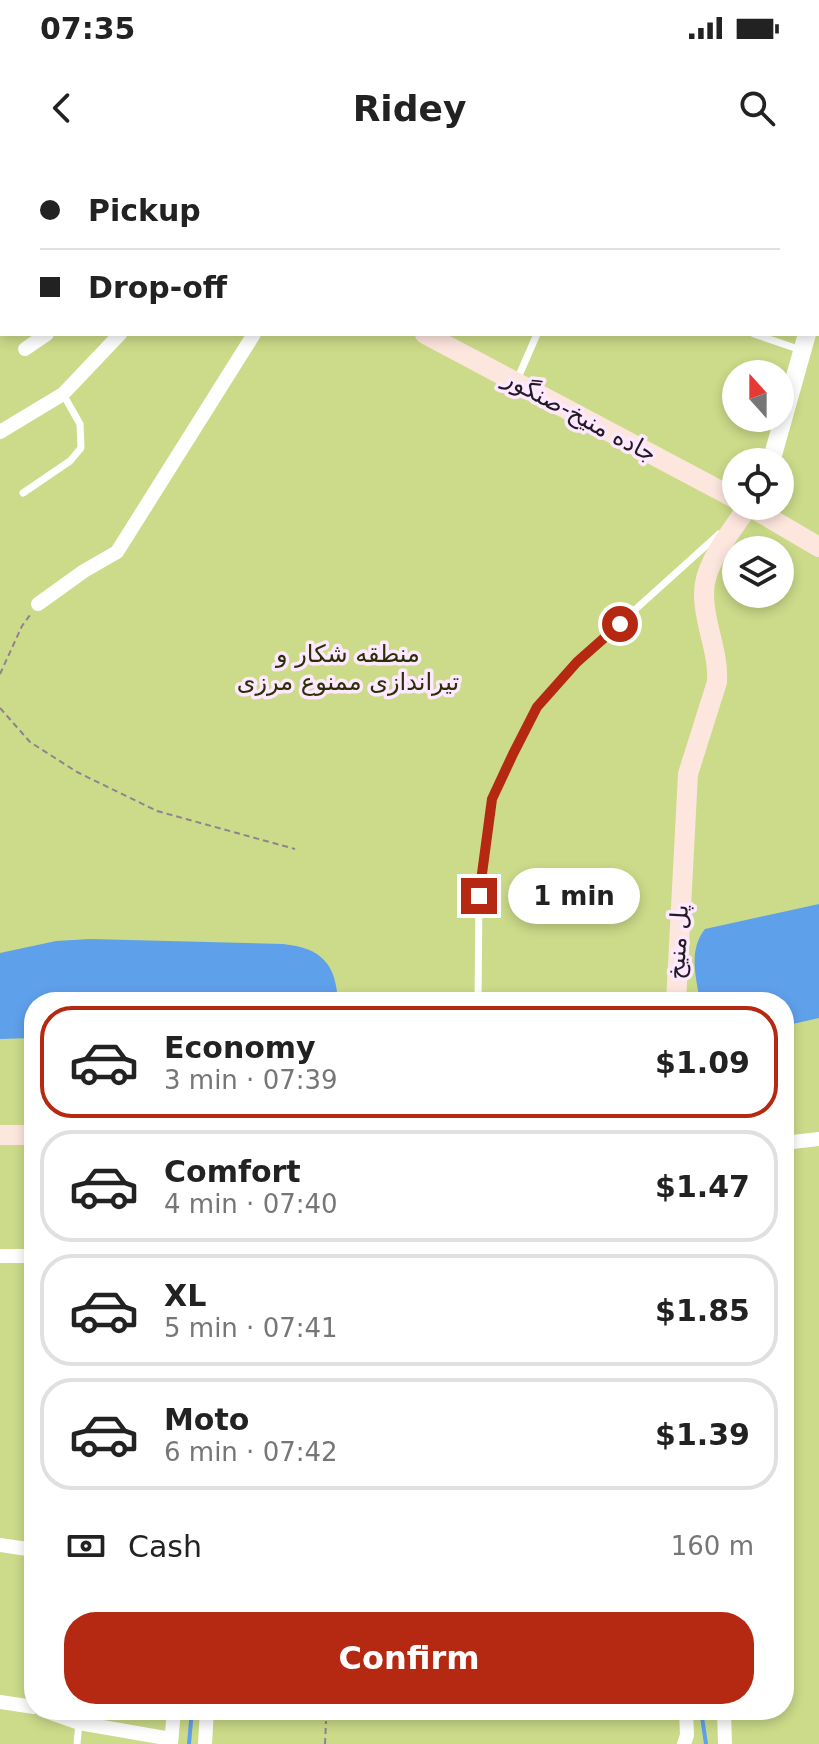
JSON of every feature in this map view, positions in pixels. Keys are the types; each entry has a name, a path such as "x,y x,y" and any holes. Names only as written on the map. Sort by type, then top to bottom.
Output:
{"main road":[{"name":"جاده منیخ-صنگور","path":"429,336 722,492"},
{"name":"پل منیخ","path":"676,992 688,774 717,682 718,667 703,596 709,567 739,520"},
{"path":"772,520 819,547"},
{"path":"0,1135 24,1135"}],"street":[{"path":"25,349 44,336"},
{"path":"0,432 63,394 118,336"},
{"path":"38,604 117,552 253,336"},
{"path":"775,448 804,342"},
{"path":"794,1142 819,1139"},
{"path":"0,1256 24,1256"},
{"path":"0,1545 24,1549"},
{"path":"0,1702 24,1706"},
{"path":"70,1720 171,1742 173,1720"},
{"path":"205,1744 206,1720"},
{"path":"684,1744 686,1720"},
{"path":"724,1720 725,1744"}],"lane":[{"path":"516,382 536,336"},
{"path":"766,336 804,342"},
{"path":"23,493 70,461 81,448 80,424 63,394"},
{"path":"478,992 479,896 492,799 537,707 577,662 733,520"},
{"path":"77,1744 79,1723"}],"path":[{"path":"0,674 22,626 38,604"},
{"path":"0,708 30,742 77,772 157,811 295,849"},
{"path":"325,1744 326,1720"}],"green space":[{"name":"منطقه شکار و تیراندازی ممنوع مرزی","path":"0,336 819,336 819,1744 0,1744"}],"water":[{"path":"819,904 819,1018 794,1024 794,992 698,992 695,955 705,929"},
{"path":"90,939 296,946 324,960 334,977 337,992 24,992 24,1038 0,1039 0,953 56,941"}],"waterway":[{"path":"189,1744 191,1720"},
{"path":"702,1720 706,1744"}],"route":[{"path":"479,896 492,799 537,707 577,662 620,624"}]}
